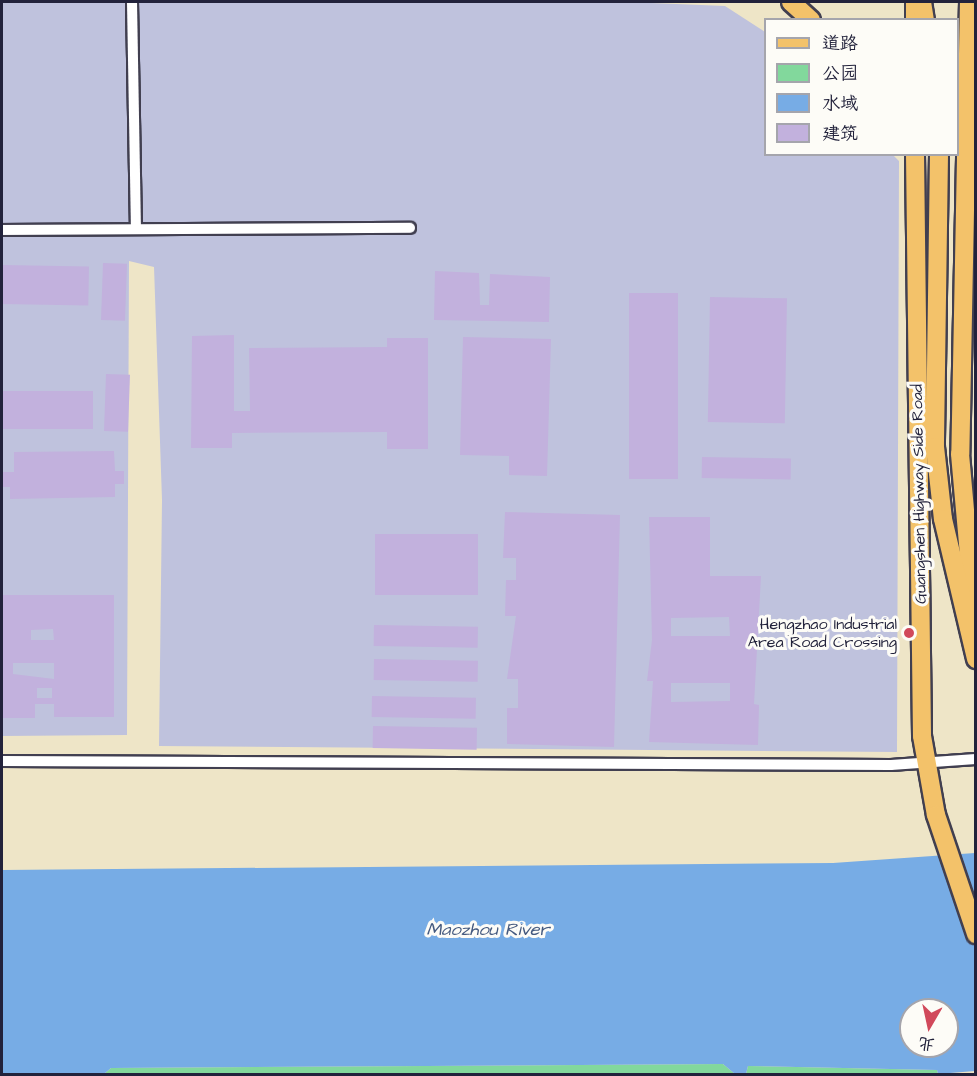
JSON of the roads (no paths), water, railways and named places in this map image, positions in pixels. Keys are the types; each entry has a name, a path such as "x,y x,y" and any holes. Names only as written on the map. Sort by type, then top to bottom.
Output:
{"main road":[{"path":"915,2 915,18"},
{"path":"922,2 925,18"},
{"path":"969,2 960,453 975,632"},
{"name":"Guangshen Highway Side Road","path":"914,156 926,765 936,815 975,934"},
{"path":"939,156 935,447 943,519 975,660"}],"street":[{"path":"132,2 136,229"},
{"path":"2,230 410,228"},
{"path":"2,761 926,765 975,759"}],"water":[{"name":"Maozhou River","path":"975,853 975,1071 938,1074 937,1070 748,1066 746,1074 735,1074 723,1064 111,1068 104,1074 2,1074 2,870 833,863"}],"place":[{"name":"Hengzhao Industrial Area Road Crossing","path":"909,633"}]}
